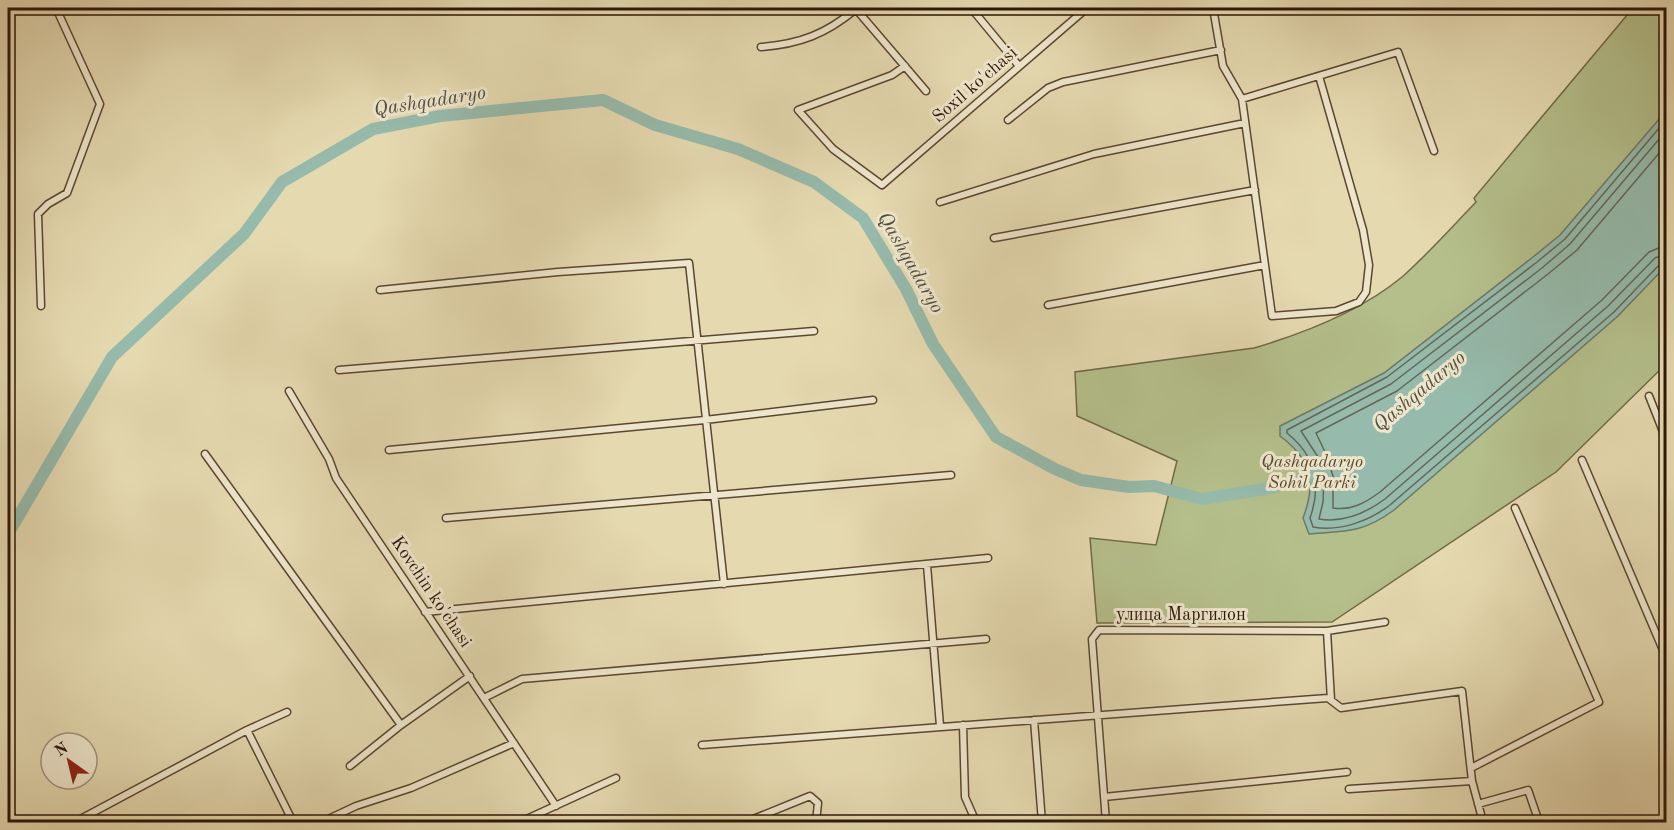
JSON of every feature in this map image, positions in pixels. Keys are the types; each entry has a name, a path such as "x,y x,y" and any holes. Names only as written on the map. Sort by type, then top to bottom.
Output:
{"street":[{"path":"41,306 38,214 48,204 67,193 100,104 56,8"},
{"path":"761,47 793,45 841,22 856,8 926,91"},
{"path":"973,8 1019,66"},
{"name":"Soxil ko'chasi","path":"905,66 892,75 798,110 833,149 882,185 1087,8"},
{"path":"1213,8 1223,66 1242,99 1272,316 1336,311 1359,302 1366,292 1369,266 1363,230 1319,76"},
{"path":"1008,120 1048,88 1064,82 1221,50"},
{"path":"1242,99 1398,52 1434,151"},
{"path":"940,202 1094,154 1245,123"},
{"path":"994,238 1255,190"},
{"path":"380,290 558,272 689,263 724,584"},
{"path":"1048,305 1265,265"},
{"path":"339,370 814,331"},
{"name":"Kovchin ko'chasi","path":"289,391 329,459 336,478 556,806"},
{"path":"1648,396 1666,439"},
{"path":"389,450 705,420 873,400"},
{"path":"205,454 401,725"},
{"path":"1582,460 1666,657"},
{"path":"446,518 951,475"},
{"path":"1471,768 1599,702 1515,508"},
{"path":"425,612 988,558"},
{"path":"927,565 940,726"},
{"name":"улица Маргилон","path":"1106,822 1092,639 1099,630 1327,631 1385,621"},
{"path":"1327,631 1331,700"},
{"path":"484,698 522,678 986,639"},
{"path":"350,766 401,725 470,676"},
{"path":"702,746 963,724 1328,698 1341,708 1462,691 1472,782 1483,822"},
{"path":"75,822 247,730 287,712"},
{"path":"1034,720 1042,822"},
{"path":"963,724 965,797 976,822"},
{"path":"247,730 293,822"},
{"path":"322,822 356,806 411,788 514,743"},
{"path":"1104,797 1347,772"},
{"path":"520,822 615,778"},
{"path":"1349,789 1472,782"},
{"path":"1478,804 1528,790 1539,822"},
{"path":"746,822 810,795 818,803 816,822"},
{"path":"8,806 14,822"}],"green space":[{"name":"Qashqadaryo Sohil Parki","path":"1633,8 1666,8 1666,364 1556,472 1332,622 1097,623 1090,538 1156,545 1177,461 1077,416 1075,372 1254,348 1332,320 1386,289 1421,259 1476,202 1474,198"}],"water":[{"path":"1666,111 1666,266 1618,316 1394,510 1373,523 1354,530 1309,534 1303,518 1310,493 1308,472 1299,453 1280,436 1280,426 1384,373 1560,235"}],"waterway":[{"name":"Qashqadaryo","path":"8,534 112,357 244,234 282,182 373,129 440,116 603,100 655,125 738,149 814,182 863,218 906,289 933,344 996,437 1055,469 1081,480 1129,487 1154,486 1202,499 1271,488 1323,472"}]}
